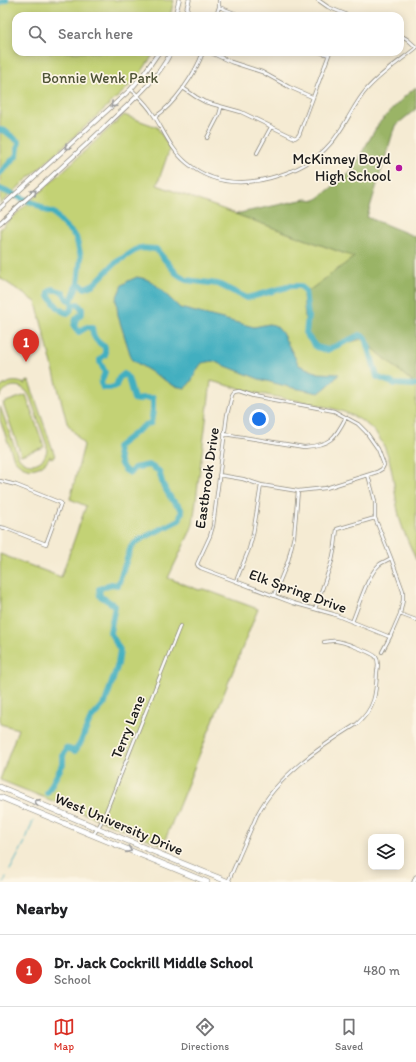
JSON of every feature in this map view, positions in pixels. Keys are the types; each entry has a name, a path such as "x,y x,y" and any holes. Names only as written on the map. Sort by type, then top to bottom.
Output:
{"highway":[{"name":"West University Drive","path":"0,787 138,846 229,882"},
{"name":"West University Drive","path":"0,797 207,882"}],"main road":[{"path":"176,12 179,0"},
{"path":"186,12 189,0"},
{"path":"0,208 131,89 156,56"},
{"path":"0,223 138,96 155,76 169,56"},
{"path":"414,882 416,877"}],"street":[{"path":"217,12 219,0"},
{"path":"318,0 338,12"},
{"path":"219,7 232,12"},
{"path":"131,89 146,104 171,145 190,166 205,175 221,180 238,183 255,182 301,168 321,153 338,135 367,89 416,48 411,42 404,38"},
{"path":"155,117 168,107 195,69 201,56"},
{"path":"217,56 262,72 289,88 313,97"},
{"path":"182,88 210,104 241,112 295,138 299,135 329,56"},
{"path":"207,138 221,108"},
{"path":"257,153 271,127"},
{"name":"Eastbrook Drive","path":"198,566 198,562 213,526 224,434 227,415 234,392 239,391 254,396 334,411 346,417"},
{"path":"219,475 243,479 261,485 298,491 326,488 377,472 382,470 384,465 378,449 366,432 358,424 346,417 332,439 325,444 304,448 224,434"},
{"path":"368,475 375,501 375,518 403,591 400,614 382,652"},
{"path":"0,481 16,484 61,503 46,544 0,527"},
{"path":"236,581 249,549 253,534 261,485"},
{"path":"274,595 290,555 294,536 298,491"},
{"path":"315,609 332,561 336,546 337,529 375,518"},
{"path":"352,622 372,573 380,564 391,558"},
{"name":"Elk Spring Drive","path":"198,566 293,603 333,614 390,637"},
{"path":"400,614 416,620"},
{"name":"Terry Lane","path":"93,835 106,812 180,626"},
{"path":"229,882 260,808 274,789 284,778 314,752 362,720 372,707 376,692 378,660 376,656 336,640 324,642"}],"green space":[{"name":"Bonnie Wenk Park","path":"0,0 174,0 171,12 12,12 12,56 152,56 140,74 123,92 0,204"},
{"path":"416,87 416,109 395,126 367,217 416,237 416,385 362,339 319,350 306,330 303,295 354,257 235,214 306,199 316,200 350,173 379,123 404,97"},
{"path":"124,115 157,127 170,148 157,185 354,257 349,261 319,350 362,339 416,385 416,560 400,520 392,470 385,448 378,436 369,426 346,413 319,405 250,392 237,387 211,381 193,524 168,578 199,590 203,589 258,609 163,845 0,780 18,729 0,724 0,554 61,577 86,506 70,499 84,445 67,423 36,302 0,278 0,229"},
{"path":"29,381 55,456 51,458 50,456 43,465 33,468 23,467 14,459 0,420 0,406 17,454 25,463 35,464 44,458 47,446 27,392 15,386 6,389 0,397 0,388 6,384 18,382 25,384 25,382"},
{"path":"26,395 44,447 21,455 3,403"}],"water":[{"path":"137,277 154,283 180,308 254,327 269,324 274,325 282,333 299,365 318,373 339,374 319,393 259,379 213,361 202,363 191,382 185,388 174,386 132,360 118,316 116,299 122,285"}],"waterway":[{"path":"0,3 6,0"},
{"path":"0,130 5,131 19,142 17,155 0,173"},
{"path":"0,189 54,213 76,237 81,257 78,283 85,288 94,284 115,263 139,248 156,249 176,273 186,280 218,284 247,298 291,286 300,286 305,290 308,316 306,334 316,347 327,350 360,335 366,338 377,377 395,384 416,385"},
{"path":"47,793 63,764 63,756 66,748 75,751 80,744 90,720 105,703 118,664 120,650 110,632 115,606 100,596 99,589 111,584 118,585 131,547 137,541 179,520 182,512 180,507 172,500 163,485 159,471 149,465 134,468 130,473 126,471 122,465 117,447 145,425 151,423 153,398 143,398 138,400 134,399 128,378 124,374 119,378 116,386 103,388 101,383 105,372 100,359 105,355 105,347 96,339 93,334 92,327 87,327 79,332 74,326 76,319 82,313 82,309 78,304 73,305 69,313 66,313 58,307 49,296 49,292 53,289 63,292 67,299 71,301 78,283"},
{"path":"26,839 33,821"},
{"path":"10,870 25,842"},
{"path":"4,882 6,877"}],"place":[{"name":"McKinney Boyd High School","path":"399,168"},
{"name":"Dr. Jack Cockrill Middle School","path":"26,362"}]}
